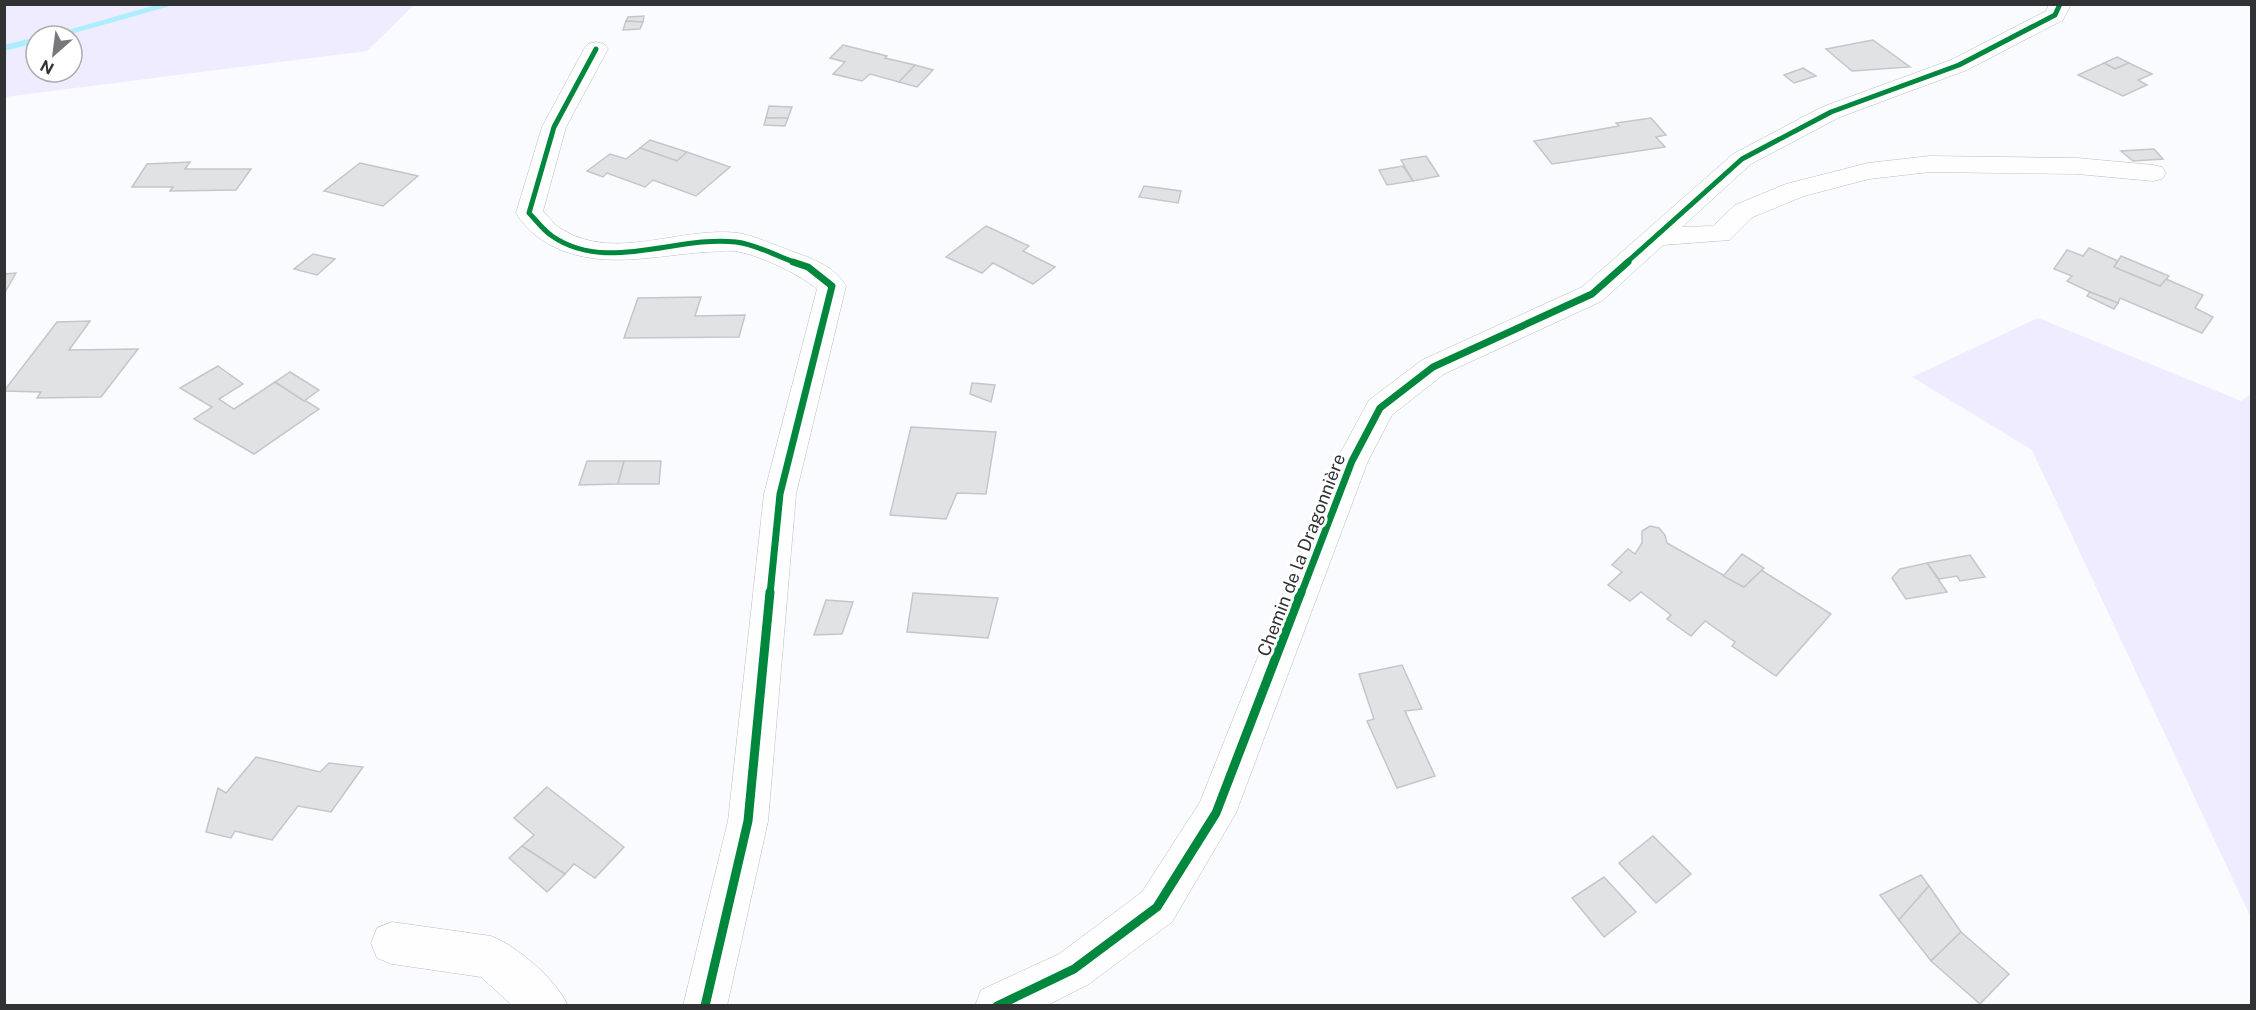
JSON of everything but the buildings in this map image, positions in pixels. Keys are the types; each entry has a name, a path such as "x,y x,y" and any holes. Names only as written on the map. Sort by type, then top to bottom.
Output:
{"street":[{"name":"Chemin de la Dragonnière","path":"997,1005 1074,969 1157,907 1216,813 1352,462 1380,408 1433,367 1592,294 1742,159 1831,112 1959,65 2055,15 2060,4"},
{"path":"596,50 554,127 529,213 552,236 589,251 631,252 678,245 737,242 808,267 832,286 780,494 748,820 705,1005"},
{"path":"1656,237 1720,234 1744,211 1795,190 1868,171 1930,164 2078,166 2153,173"},
{"path":"392,942 491,957 546,1005"}],"shaded area":[{"path":"4,5 414,5 367,51 5,97"},
{"path":"2038,318 2241,401 2251,394 2251,918 2032,450 1912,377"}],"waterway":[{"path":"84,27 172,4"},
{"path":"4,48 24,43"}],"cycle path":[{"path":"997,1006 1074,969 1157,907 1216,813 1352,461 1380,408 1433,367 1592,294 1742,159 1831,112 1959,65 2055,15 2060,4"},
{"path":"596,49 554,127 529,213 552,236 589,251 631,252 678,245 737,242 808,267 832,286 780,494 748,821 705,1006"}]}
